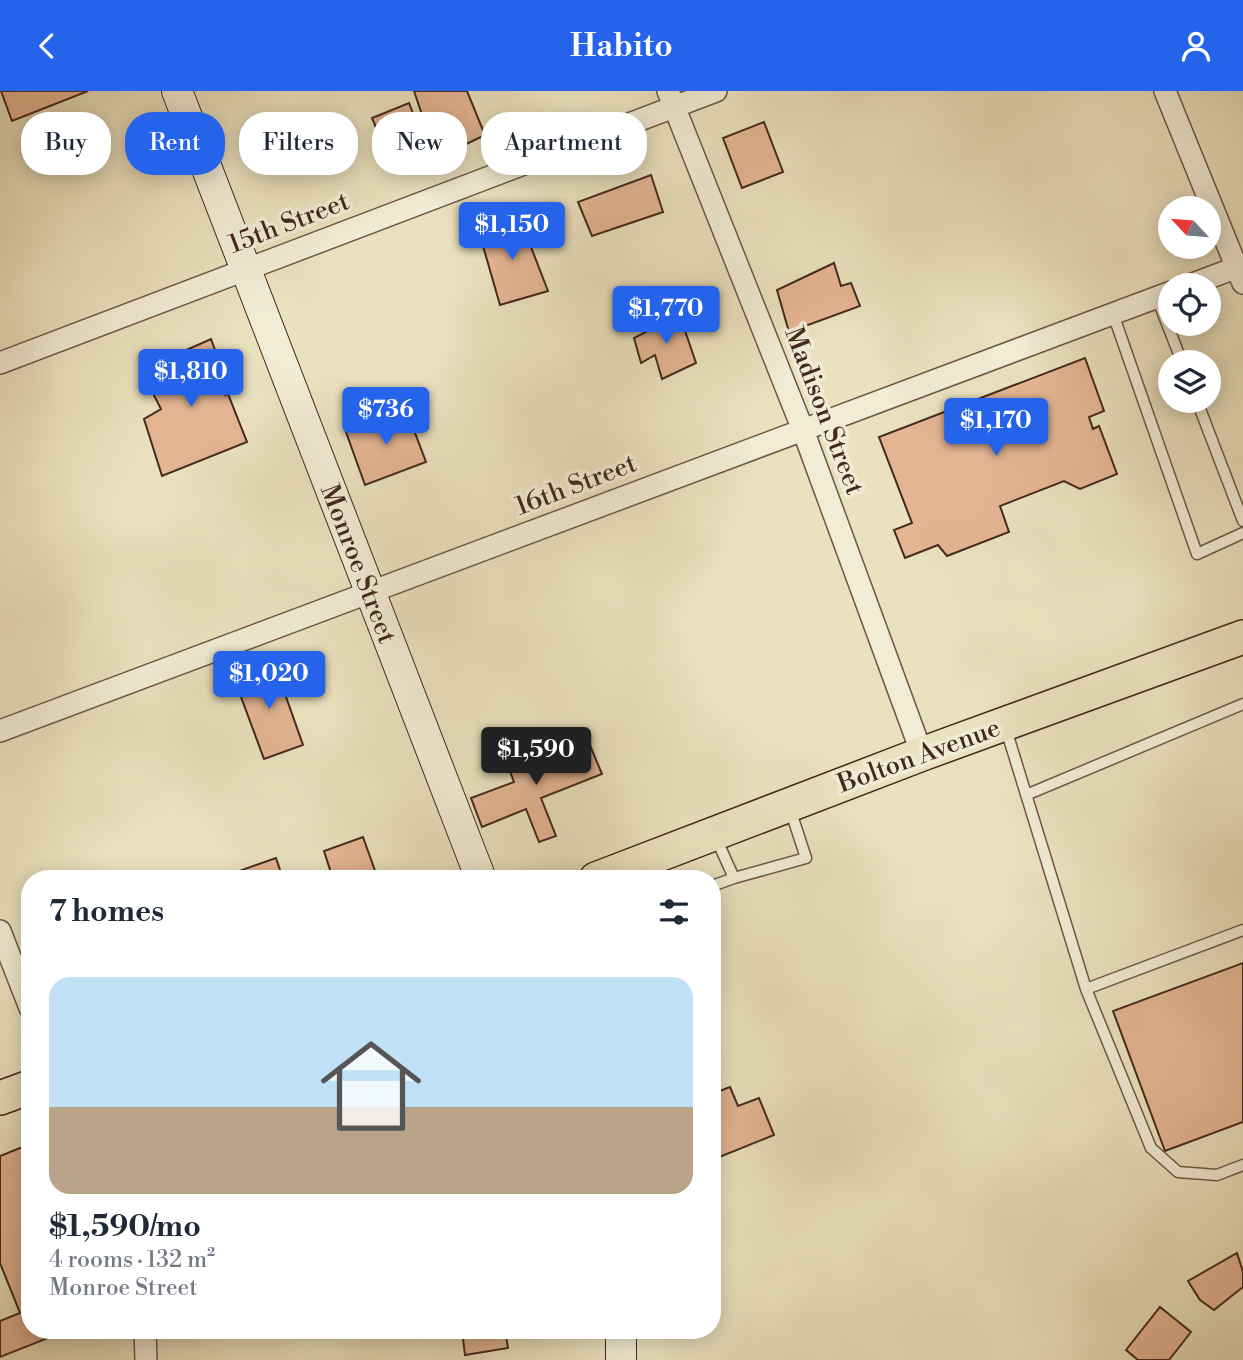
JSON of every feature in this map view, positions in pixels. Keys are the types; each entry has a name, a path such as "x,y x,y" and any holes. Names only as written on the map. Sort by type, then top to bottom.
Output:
{"main road":[{"name":"Monroe Street","path":"177,91 477,870"},
{"name":"Bolton Avenue","path":"628,870 649,864 714,833 922,754 1243,637"},
{"path":"0,1098 21,1090"},
{"path":"621,1339 621,1360"}],"street":[{"name":"15th Street","path":"0,363 246,269 671,99 716,91"},
{"path":"1165,91 1241,272 1221,277"},
{"name":"Madison Street","path":"671,99 803,430 922,754"},
{"name":"16th Street","path":"0,731 1158,297"},
{"path":"0,931 21,985"},
{"path":"145,1339 146,1360"}],"lane":[{"path":"1112,314 1197,554 1243,534"},
{"path":"1202,413 1243,521"},
{"path":"1026,795 1243,704"},
{"path":"1004,724 1086,989 1151,1149 1178,1172 1217,1175 1243,1165"},
{"path":"721,883 806,858 788,805"},
{"path":"714,833 734,878"},
{"path":"1086,989 1243,930"}],"building":[{"path":"1,91 88,91 35,112 21,112 21,117 12,121"},
{"path":"414,91 467,91 481,125 481,137 467,144 467,112 421,112"},
{"path":"409,103 412,112 387,112"},
{"path":"764,122 783,172 742,188 723,138"},
{"path":"651,175 663,212 592,236 578,202"},
{"path":"519,216 548,291 500,305 479,232"},
{"path":"834,263 841,286 851,283 860,306 789,332 777,290"},
{"path":"679,313 696,363 662,379 655,355 641,363 634,338 646,332 646,327"},
{"path":"211,339 228,385 223,387 225,395 228,394 247,442 162,476 144,419 161,409 141,370"},
{"path":"1085,358 1104,411 1089,417 1093,429 1099,426 1117,474 1080,489 1064,481 1000,506 1009,532 947,556 938,545 905,558 894,530 912,523 879,437"},
{"path":"406,409 426,462 365,485 346,432"},
{"path":"274,663 303,745 264,759 234,678"},
{"path":"589,743 602,774 541,798 556,836 539,842 526,809 482,827 471,798 514,782 505,758 531,748 537,764"},
{"path":"363,837 375,870 330,870 324,851"},
{"path":"276,858 280,870 242,870"},
{"path":"1243,963 1243,1122 1165,1151 1113,1011"},
{"path":"730,1087 738,1106 759,1098 774,1135 721,1156 721,1090"},
{"path":"21,1148 21,1339 45,1339 0,1357 0,1321 20,1313 0,1263 0,1156"},
{"path":"1237,1253 1243,1272 1243,1287 1214,1310 1200,1300 1188,1281"},
{"path":"1160,1307 1191,1332 1169,1360 1138,1360 1126,1350"},
{"path":"463,1339 506,1339 508,1348 465,1355"}]}
